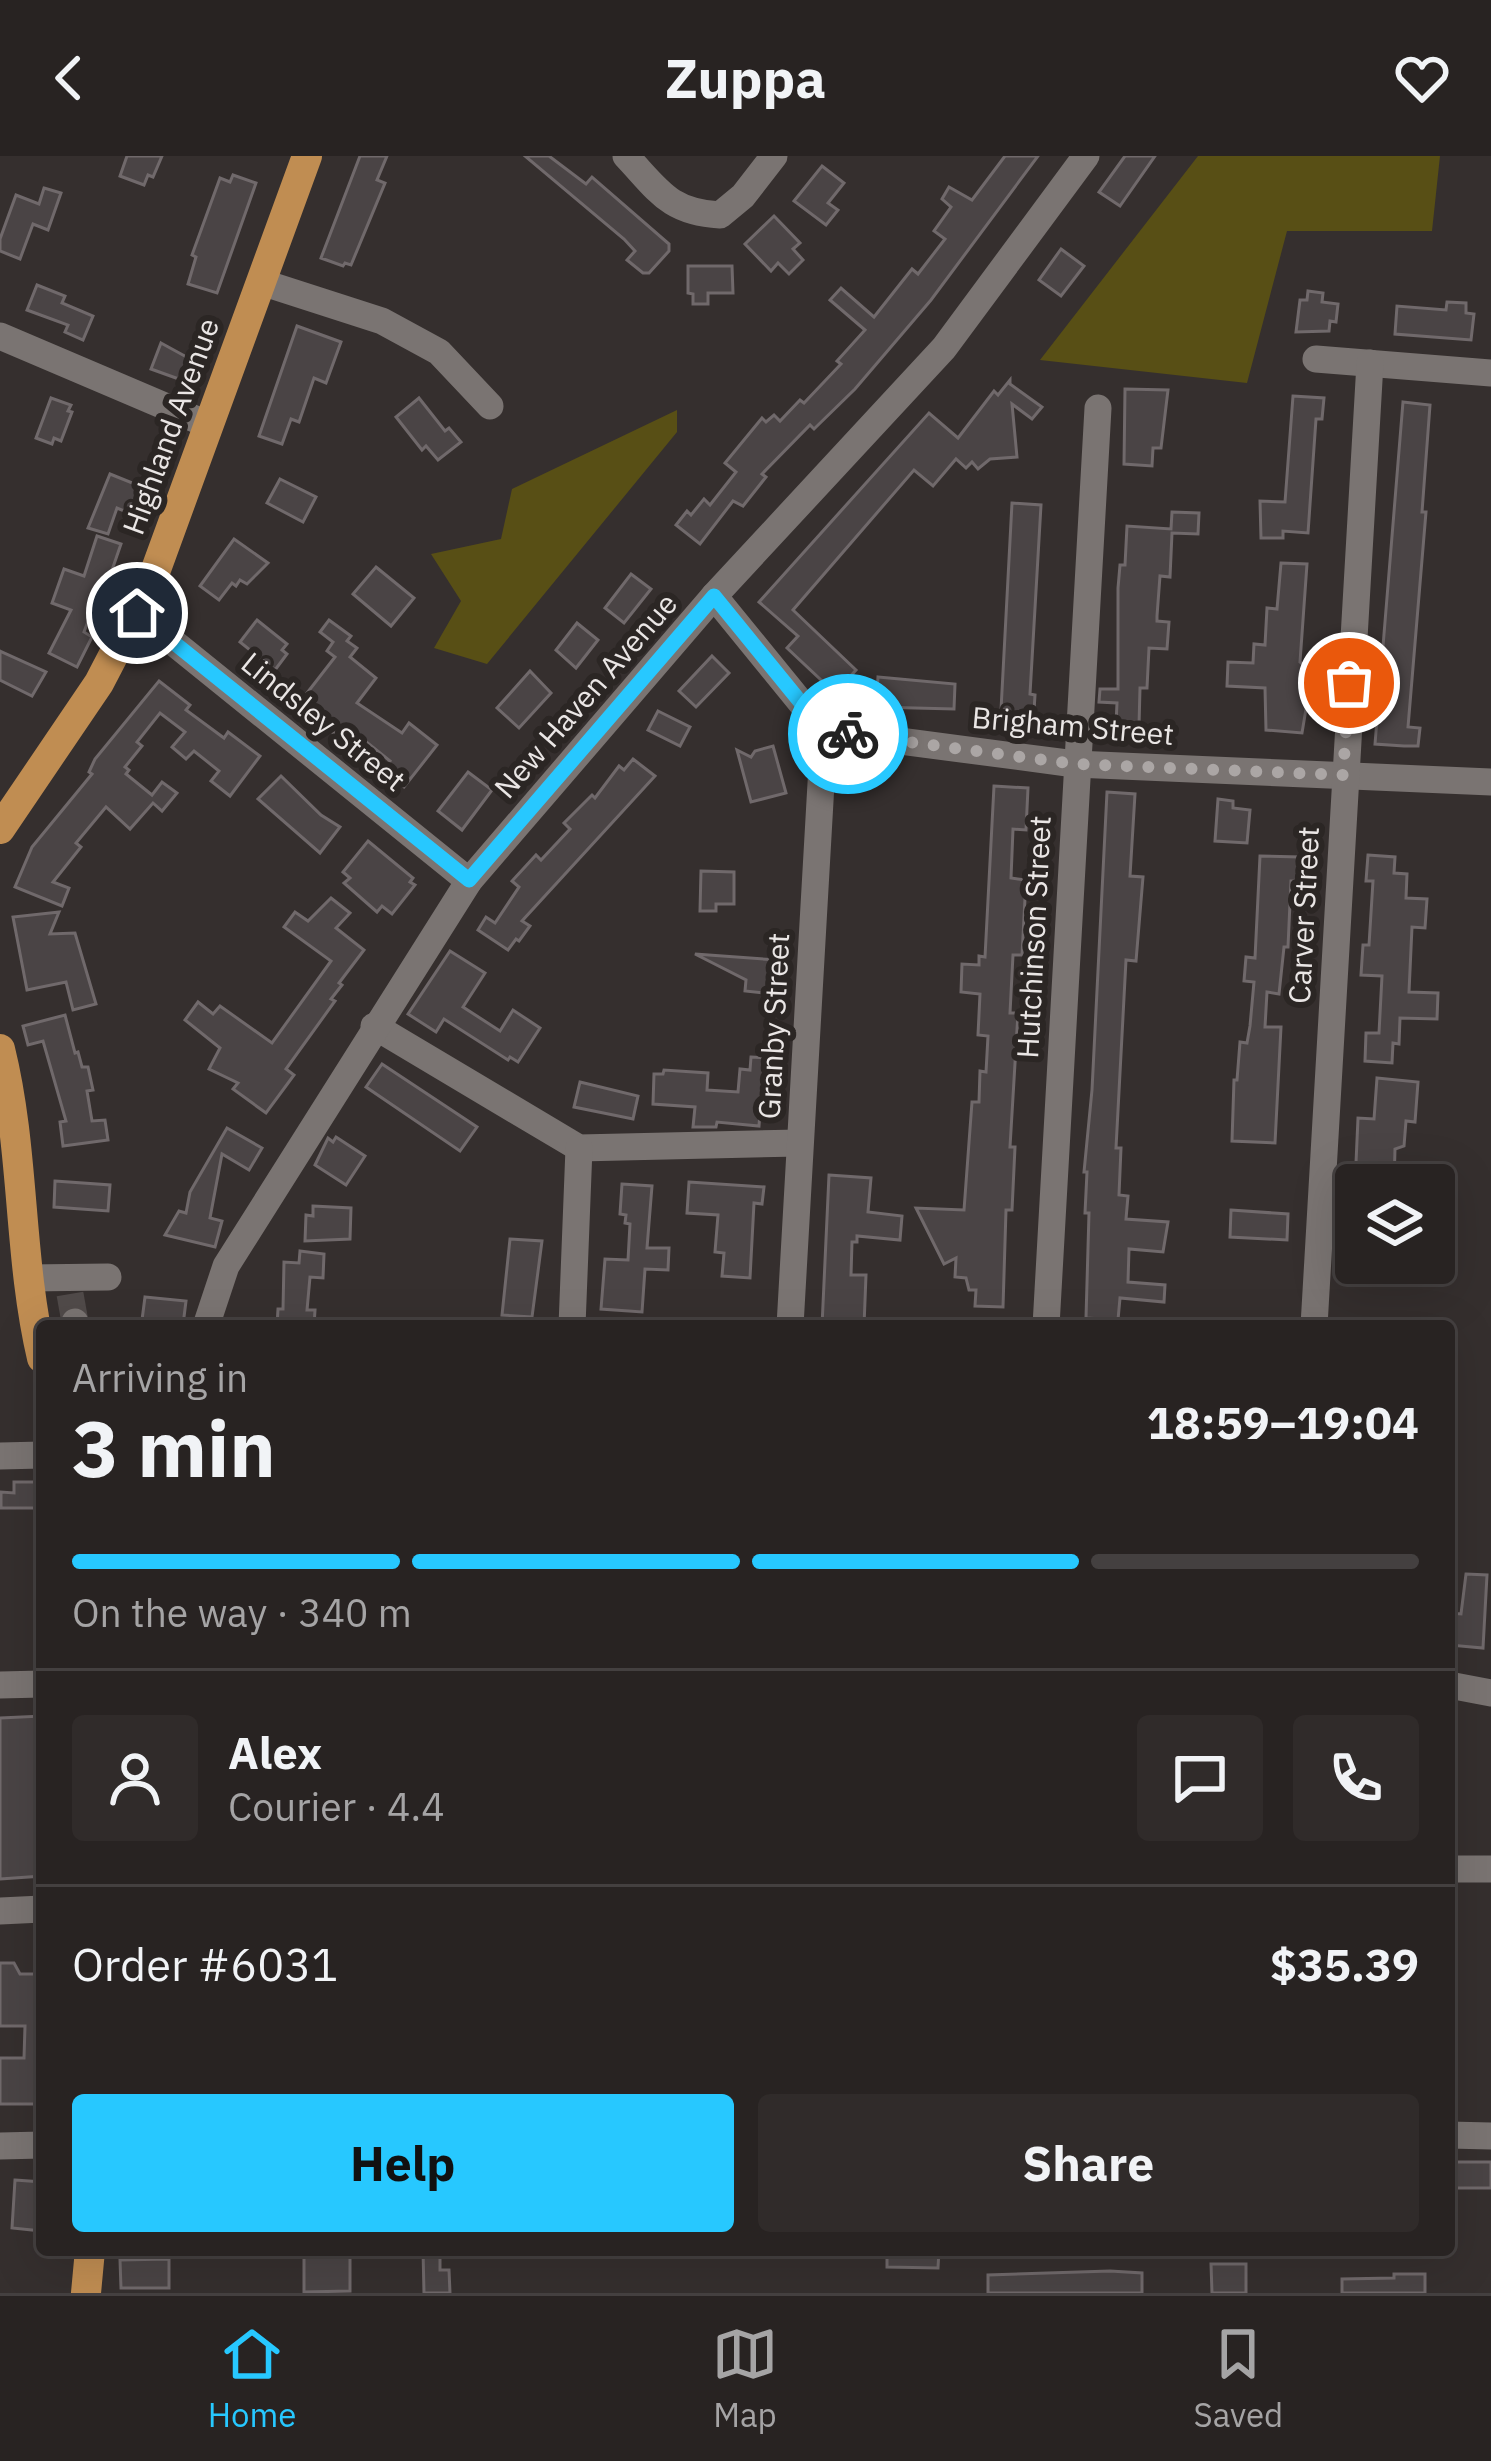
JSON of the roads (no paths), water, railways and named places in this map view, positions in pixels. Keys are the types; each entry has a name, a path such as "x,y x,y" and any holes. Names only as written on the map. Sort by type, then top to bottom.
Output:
{"main road":[{"name":"Highland Avenue","path":"0,830 99,683 137,613 261,282 301,158"},
{"path":"0,1049 11,1105 9,1175 36,1324"},
{"path":"86,2293 89,2256"}],"street":[{"path":"626,156 668,201 691,213 720,215 743,196 774,156"},
{"name":"New Haven Avenue","path":"208,1320 226,1266 469,880 714,596 944,348 1086,156"},
{"path":"261,282 382,321 439,352 490,406"},
{"path":"0,335 209,425"},
{"path":"1316,358 1491,373"},
{"name":"Carver Street","path":"1314,1320 1370,363"},
{"name":"Hutchinson Street","path":"1046,1320 1098,408"},
{"path":"714,596 824,731"},
{"name":"Lindsley Street","path":"137,613 469,880"},
{"name":"Brigham Street","path":"824,731 1075,764 1491,782"},
{"name":"Granby Street","path":"790,1320 824,731"},
{"path":"374,1026 579,1148 799,1143"},
{"path":"572,1320 579,1148"},
{"path":"28,1278 67,1309 108,1277"},
{"path":"0,1456 36,1456"},
{"path":"0,1685 36,1684"},
{"path":"1455,1685 1491,1693"},
{"path":"1455,1869 1491,1869"},
{"path":"0,1911 36,1909"},
{"path":"1455,2135 1490,2136 1491,2114"},
{"path":"0,2146 36,2145"}],"tunnel":[{"path":"70,1294 75,1320"}]}
